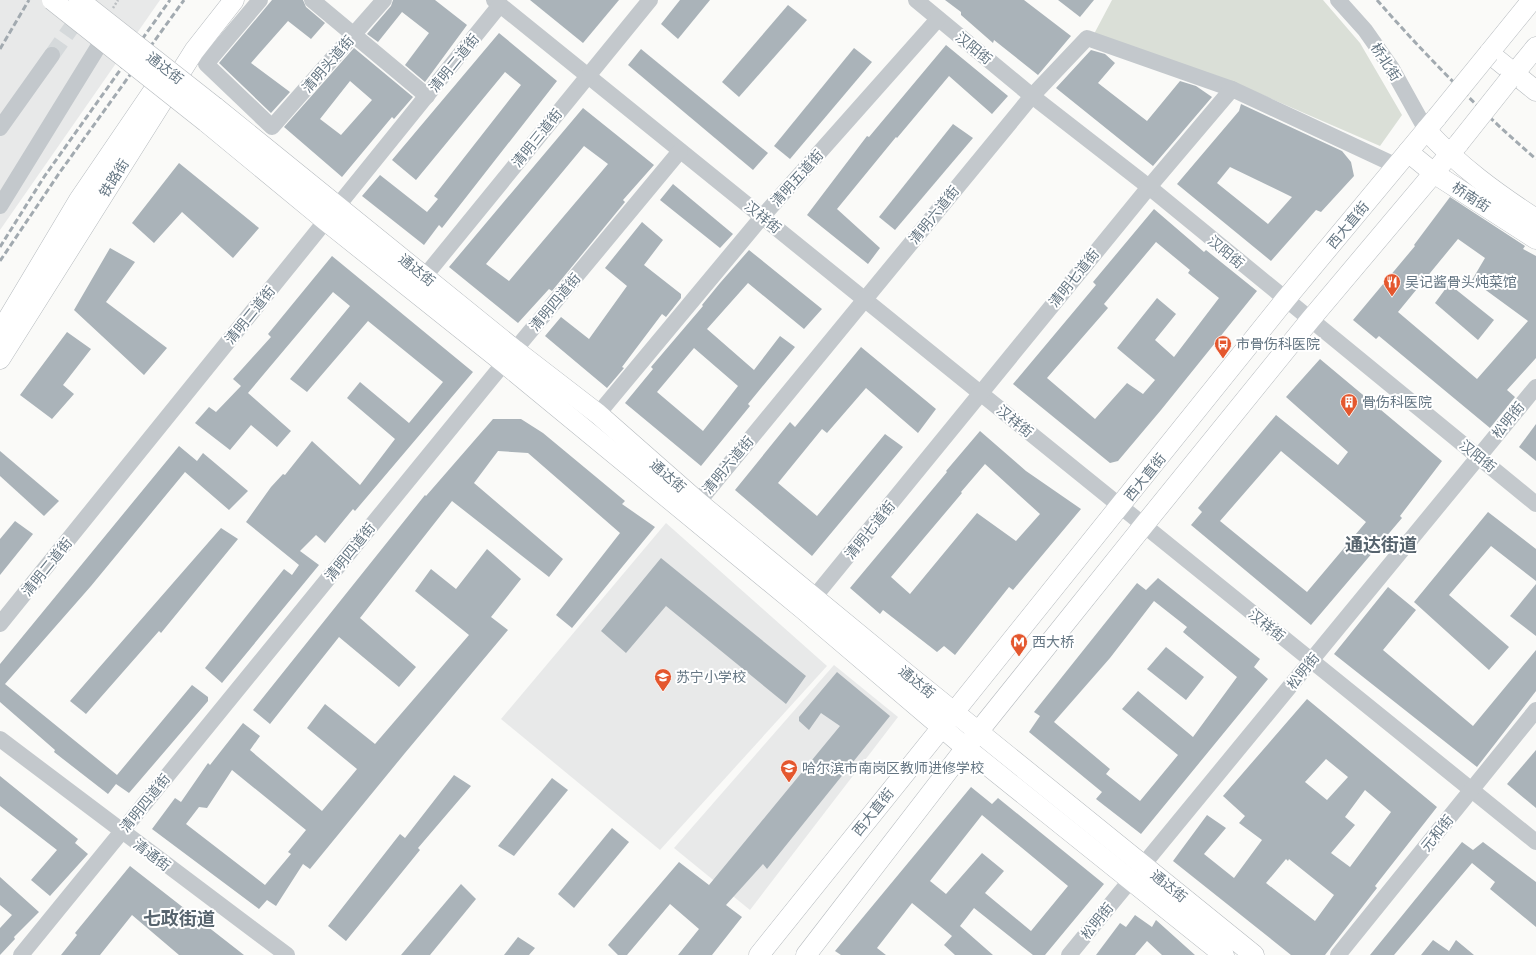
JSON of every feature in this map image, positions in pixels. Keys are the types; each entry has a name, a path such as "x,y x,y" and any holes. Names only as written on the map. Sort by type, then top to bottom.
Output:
{"main road":[{"path":"52,0 103,39 210,115"},
{"name":"通达街","path":"79,0 210,115 509,357 809,604 954,712 1254,955"},
{"name":"铁路街","path":"0,332 79,200 186,43 219,0"},
{"name":"铁路街","path":"0,359 194,51 234,0"},
{"name":"西大直街","path":"759,955 1285,300 1403,159 1532,0"},
{"name":"西大直街","path":"809,954 978,732 1310,320 1435,174 1536,47"},
{"path":"1489,53 1512,76 1536,91"},
{"name":"桥南街","path":"1431,124 1502,197 1536,219"},
{"name":"桥南街","path":"1403,159 1435,174 1536,239"},
{"name":"通达街","path":"332,214 425,276 509,357 598,414 693,508"},
{"name":"通达街","path":"809,604 941,727 1224,955"}],"street":[{"name":"清明头道街","path":"260,0 206,64 272,127 384,0"},
{"path":"312,0 426,96"},
{"name":"清明三道街","path":"425,276 650,0"},
{"name":"汉阳街","path":"916,0 1032,96 1149,187 1285,300 1536,504"},
{"name":"桥北街","path":"1338,0 1365,30 1431,124"},
{"name":"汉祥街","path":"497,2 1536,842"},
{"name":"清明二道街","path":"0,624 332,214 426,96 497,2"},
{"name":"清明五道街","path":"598,414 762,217 938,19"},
{"name":"清明六道街","path":"693,508 1032,96 1087,38 1232,89"},
{"path":"0,206 103,39"},
{"path":"0,128 52,55"},
{"path":"1232,89 1403,159"},
{"name":"清明七道街","path":"809,604 1149,187 1232,89"},
{"name":"清明四道街","path":"21,955 509,357 680,151"},
{"name":"松明街","path":"1070,955 1536,387"},
{"name":"元和街","path":"1338,955 1536,710"},
{"name":"清通街","path":"0,739 121,832 286,955"}],"shaded area":[{"path":"0,0 160,0 0,230"},
{"path":"1112,0 1323,0 1360,43 1402,115 1380,146 1235,83 1094,34"},
{"name":"苏宁小学校","path":"666,523 827,666 660,850 501,719"},
{"name":"哈尔滨市南岗区教师进修学校","path":"834,665 898,717 750,910 674,848"}],"building":[{"path":"272,0 303,0 306,7 325,23 311,39 288,21 251,63 290,92 271,113 219,63"},
{"path":"393,0 435,0 467,25 425,82 405,65 429,33 402,12 378,42 367,34 391,6"},
{"path":"530,0 619,0 583,43"},
{"path":"680,0 710,0 678,39 661,24"},
{"path":"945,0 1024,0 1071,36 1038,75 994,40 993,43 961,15 961,12"},
{"path":"1058,0 1094,0 1080,17"},
{"path":"788,5 807,20 739,97 722,82"},
{"path":"499,33 557,81 442,228 439,225 424,245 362,196 380,175 427,212 438,199 434,196 521,85 505,72 416,180 392,160"},
{"path":"946,45 1008,96 992,114 949,76 897,138 896,137 837,209 880,248 868,264 807,215 867,136 869,137"},
{"path":"354,48 413,97 394,119 392,117 342,177 284,127","holes":["350,81 372,100 341,135 320,119"]},
{"path":"854,48 872,62 790,159 774,146"},
{"path":"641,49 768,153 753,170 628,65"},
{"path":"1091,50 1105,54 1115,63 1098,83 1147,121 1180,81 1196,86 1212,97 1153,166 1056,88"},
{"path":"1241,104 1342,151 1351,162 1354,176 1321,212 1316,210 1271,261 1177,184 1239,111","holes":["1230,167 1292,197 1268,224 1217,183"]},
{"path":"583,108 654,165 623,200 625,202 552,291 549,289 518,323 449,267","holes":["584,146 608,164 509,281 486,264"]},
{"path":"953,124 973,138 895,230 879,217"},
{"path":"179,163 259,228 233,258 182,212 154,243 132,223"},
{"path":"673,184 733,234 720,248 660,200"},
{"path":"1450,197 1525,246 1523,249 1536,256 1536,358 1507,390 1515,397 1490,428 1379,336 1376,339 1353,320 1415,246 1414,245","holes":["1458,239 1485,258 1472,280 1528,321 1477,379 1398,312"]},
{"path":"1154,209 1204,252 1206,250 1257,291 1118,461 1110,463 1013,384 1096,285 1093,282","holes":["1156,242 1190,270 1188,273 1219,298 1174,357 1155,340 1176,314 1157,298 1117,348 1155,380 1143,394 1127,383 1095,419 1047,378 1108,308 1104,304"]},
{"path":"642,222 663,240 644,265 681,294 681,298 666,317 662,314 622,367 624,368 607,388 545,336 561,317 589,339 627,286 605,268"},
{"path":"110,248 135,262 106,302 167,348 144,375 74,310"},
{"path":"749,250 822,309 804,329 748,283 707,329 754,370 780,336 795,347 748,404 750,406 701,466 625,403 653,369 651,367 703,306 702,305","holes":["694,348 738,386 703,431 657,392"]},
{"path":"332,256 473,372 355,511 353,509 325,543 316,535 300,551 319,565 222,683 205,668 284,569 292,575 299,565 246,522 271,487 283,474 285,475 312,441 360,485 395,439 347,398 360,382 409,423 443,382 368,321 307,392 290,379 350,306 333,292 248,393 291,431 277,447 251,425 230,450 195,423 209,407 216,412 241,386 233,379 271,337 268,334"},
{"path":"1449,284 1494,320 1478,340 1435,303"},
{"path":"67,332 91,349 63,385 74,394 52,419 20,395"},
{"path":"861,347 936,409 918,433 866,388 827,433 822,429 778,483 817,516 885,434 903,447 812,556 735,490 790,422 795,427"},
{"path":"1320,359 1442,461 1400,516 1402,518 1311,625 1191,525 1202,512 1198,508 1276,415 1338,465 1348,452 1286,397","holes":["1281,451 1366,522 1307,592 1220,521"]},
{"path":"493,419 521,419 543,433 625,501 622,504 655,527 572,628 556,615 620,533 528,453 498,451 474,483 563,559 549,577 452,501 360,618 416,667 399,687 339,637 270,724 253,710 425,495 426,496"},
{"path":"1536,424 1536,461 1519,447"},
{"path":"980,431 1026,471 1081,509 1013,590 1009,587 955,655 944,646 937,652 883,610 880,614 850,588 947,472 946,471","holes":["985,464 1040,514 1016,541 977,513 910,594 891,577"]},
{"path":"179,446 197,461 203,453 248,491 229,510 185,472 91,586 5,684 117,775 192,685 208,697 208,701 129,793 116,784 108,794 54,752 55,750 0,702 0,664"},
{"path":"0,451 59,501 44,516 0,476"},
{"path":"1488,512 1536,549 1536,581 1491,546 1449,595 1509,647 1489,670 1414,602"},
{"path":"15,521 33,534 0,575 0,539"},
{"path":"221,528 238,539 161,633 159,631 86,714 70,701"},
{"path":"487,549 521,579 491,617 508,630 310,869 303,864 276,906 267,900 259,909 152,829 175,798 181,802 208,763 210,765 243,723 260,736 250,750 322,811 357,769 307,728 325,704 375,744 469,635 415,591 431,569 456,589","holes":["232,770 306,830 288,852 291,854 265,885 186,824 199,807 207,808"]},
{"path":"661,558 806,676 786,704 666,606 626,653 601,631"},
{"path":"1158,578 1260,659 1254,667 1268,679 1141,834 1096,799 1102,792 1029,732 1040,716 1034,712 1137,583 1146,590","holes":["1154,601 1187,627 1183,632 1237,677 1193,737 1138,691 1122,709 1178,755 1140,801 1106,774 1110,769 1054,722 1110,658"]},
{"path":"1536,584 1536,636 1510,616"},
{"path":"1388,587 1416,610 1383,650 1473,726 1536,650 1536,691 1477,767 1334,654"},
{"path":"1166,647 1204,677 1186,700 1147,669"},
{"path":"837,672 890,716 767,869 763,864 726,905 742,917 712,955 678,955 699,929 670,904 627,955 618,955 608,945 679,862 709,885 840,726 821,713 809,730 799,721 799,717"},
{"path":"1307,699 1437,807 1375,886 1377,888 1325,955 1291,955 1173,861 1207,815 1226,828 1204,854 1234,878 1262,840 1239,823 1245,816 1223,796","holes":["1326,759 1348,777 1327,800 1305,782","1365,790 1391,812 1350,867 1331,853 1355,825 1345,817","1286,859 1288,861 1289,859 1334,895 1315,921 1266,883"]},
{"path":"1536,750 1536,808 1507,784"},
{"path":"454,775 471,786 418,848 420,850 346,941 328,926 400,834 405,838"},
{"path":"0,776 78,839 75,843 88,854 50,896 31,880 57,850 0,806"},
{"path":"552,778 568,790 514,856 498,846"},
{"path":"971,787 992,804 998,798 1104,884 1045,955 1033,955 974,908 960,926 993,955 955,955 944,945 952,936 912,903 877,948 886,955 841,955 835,951","holes":["982,815 1068,886 1031,931 985,893 1004,871 982,853 946,894 930,881"]},
{"path":"612,828 629,842 574,908 558,894"},
{"path":"1462,842 1473,850 1483,842 1536,882 1536,927 1490,889 1495,882 1472,863 1394,955 1370,955"},
{"path":"130,866 244,955 179,955 132,915 100,955 61,955 77,935 75,933"},
{"path":"0,877 39,912 14,937 15,939 0,955 0,928 12,915 0,905"},
{"path":"461,884 476,899 430,955 401,955"},
{"path":"1135,915 1152,927 1156,920 1195,955 1162,955 1147,941 1135,955 1096,955 1120,923 1126,927"},
{"path":"518,937 535,948 529,955 504,955"},
{"path":"1433,940 1449,951 1456,940 1474,955 1421,955"}],"tunnel":[{"path":"52,55 83,11"}],"railway":[{"path":"0,49 29,0"},
{"path":"0,247 44,177 170,0"},
{"path":"0,261 60,172 184,0"},
{"path":"1377,0 1414,42 1494,121 1536,159"}],"place":[{"name":"吴记酱骨头炖菜馆","path":"1392,297"},
{"name":"市骨伤科医院","path":"1223,359"},
{"name":"骨伤科医院","path":"1349,417"},
{"name":"西大桥","path":"1019,657"},
{"name":"苏宁小学校","path":"663,692"},
{"name":"哈尔滨市南岗区教师进修学校","path":"789,783"}],"district":[{"name":"通达街道","path":"1381,545"},
{"name":"七政街道","path":"179,919"}]}
